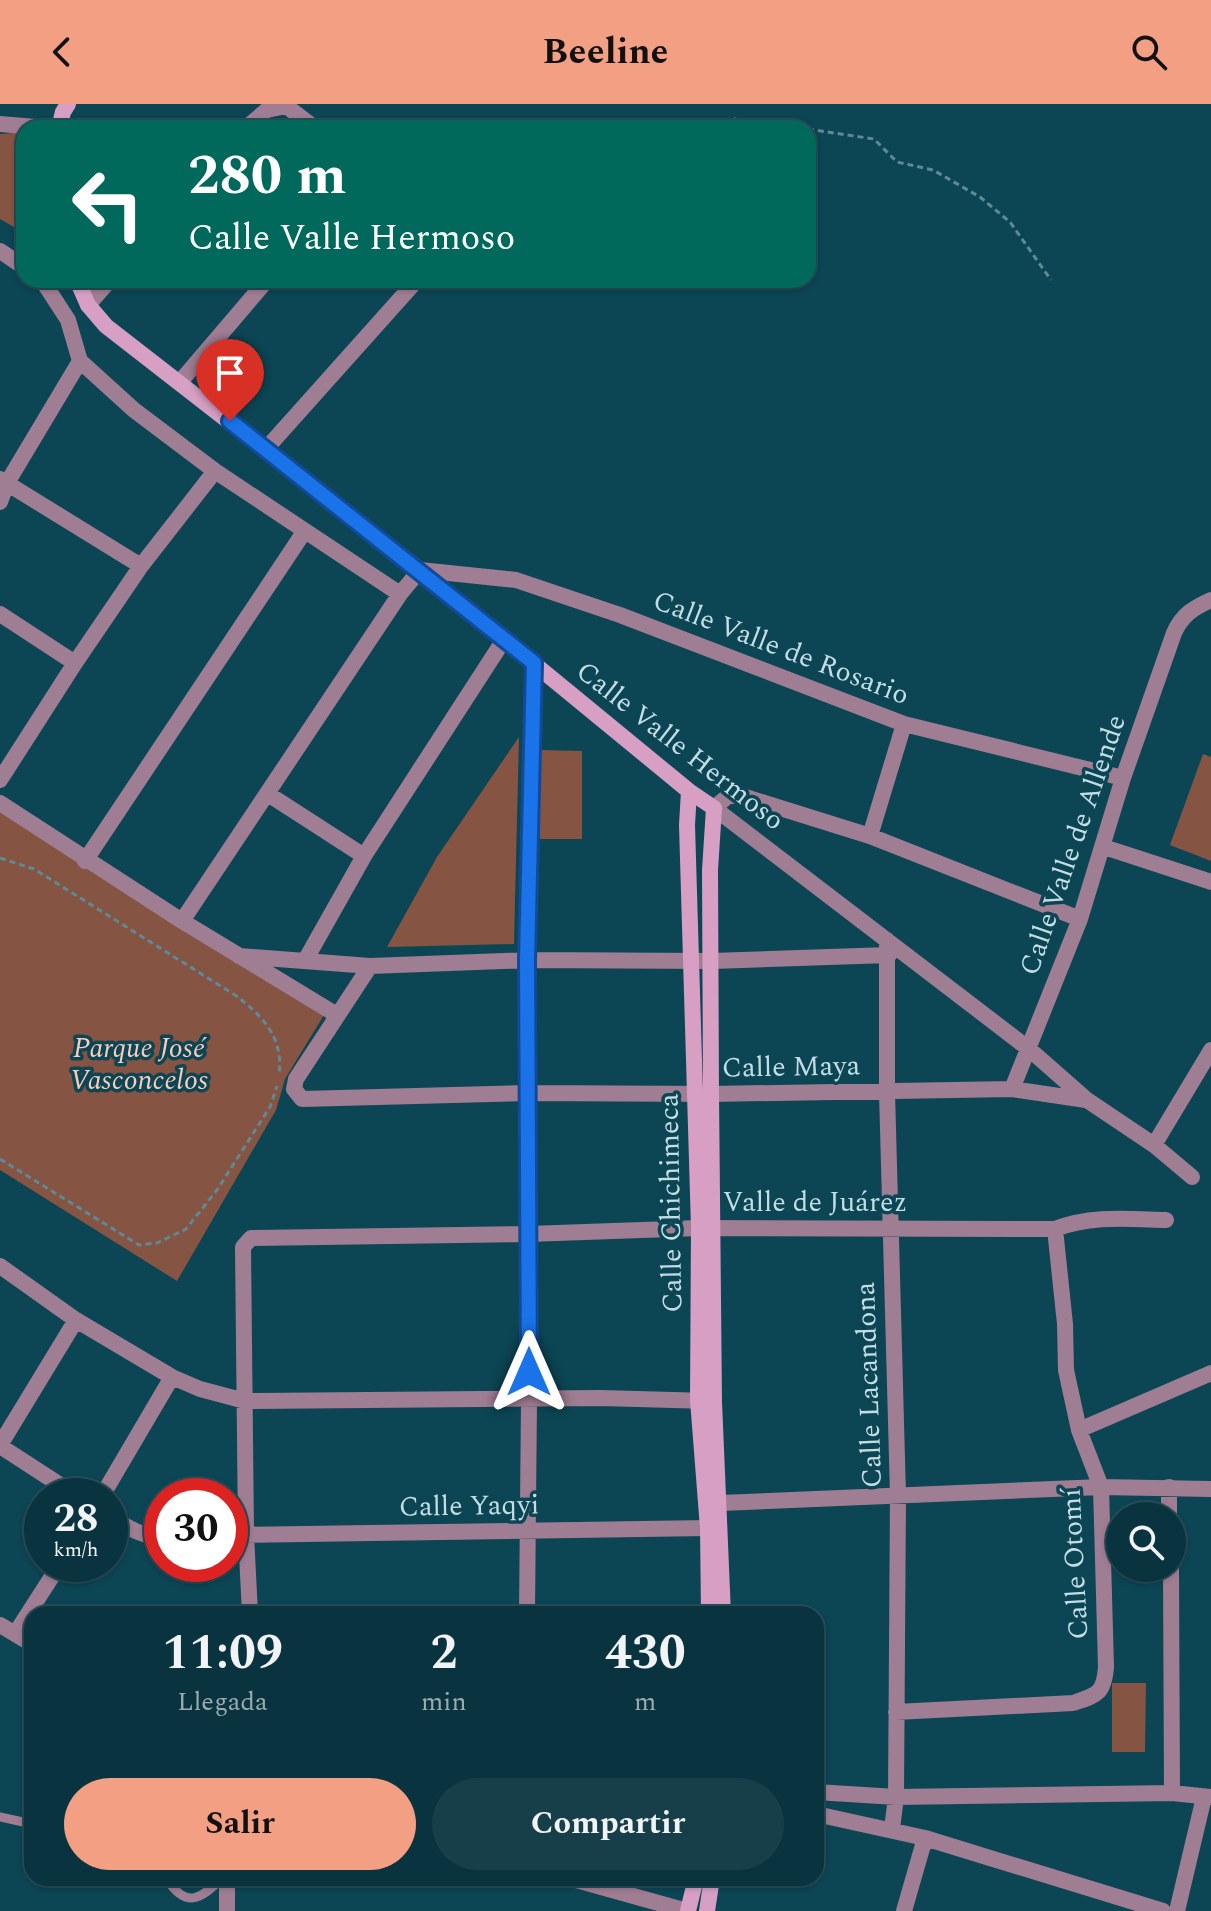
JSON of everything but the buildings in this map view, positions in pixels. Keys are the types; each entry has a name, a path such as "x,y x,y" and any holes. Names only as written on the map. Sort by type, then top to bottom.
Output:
{"main road":[{"name":"Calle Valle Hermoso","path":"81,288 88,305 106,326 420,570 689,791 714,808"},
{"name":"Calle Chichimeca","path":"689,791 687,825 691,960 703,1093 709,1606"},
{"name":"Calle Chichimeca","path":"703,1093 712,961 710,870 714,808"},
{"name":"Calle Chichimeca","path":"706,1401 720,1503 723,1606"},
{"path":"687,1911 694,1886"},
{"path":"707,1911 711,1886"}],"street":[{"path":"255,120 267,110 286,106 304,120"},
{"path":"47,288 68,320 80,361 134,410 215,471 400,594"},
{"path":"88,305 103,288"},
{"path":"180,382 260,288"},
{"path":"265,450 410,288"},
{"path":"0,502 4,481 80,361"},
{"path":"0,780 141,566 215,471"},
{"path":"4,481 141,566"},
{"path":"85,861 304,532"},
{"path":"182,921 400,594 420,570"},
{"name":"Calle Valle de Rosario","path":"420,570 516,580 620,615 904,724 1123,778"},
{"name":"Calle Valle de Allende","path":"1012,1089 1080,919 1123,778 1181,618 1211,600"},
{"path":"0,614 75,663"},
{"path":"306,959 364,856 505,638"},
{"path":"527,1606 527,960 534,663"},
{"path":"870,836 904,724"},
{"path":"268,794 364,856"},
{"path":"714,808 728,796 742,796 870,836 1080,919"},
{"path":"0,803 85,861 337,1015 370,966"},
{"name":"Calle Valle Hermoso","path":"714,808 888,947 1029,1049 1087,1100 1154,1145 1192,1177"},
{"path":"1104,847 1211,882"},
{"path":"239,956 370,966 527,960 712,961 888,947"},
{"name":"Calle Lacandona","path":"888,947 887,1092 898,1495 896,1797 892,1829"},
{"name":"Calle Maya","path":"337,1015 294,1084 296,1093 302,1099 527,1093 1012,1089 1087,1100"},
{"path":"1154,1145 1211,1050"},
{"name":"Valle de Juárez","path":"245,1401 243,1247 251,1238 706,1228 1055,1229 1095,1218 1166,1220"},
{"name":"Calle Otomí","path":"896,1712 1073,1703 1094,1696 1105,1686 1101,1487 1079,1430 1066,1370 1065,1324 1055,1229"},
{"path":"0,1266 76,1320 172,1377 200,1389 245,1401 706,1401"},
{"path":"49,1478 0,1446 76,1320"},
{"path":"1079,1430 1211,1373"},
{"path":"113,1478 172,1377"},
{"path":"241,1478 245,1401"},
{"path":"720,1503 1101,1487 1211,1489"},
{"path":"1169,1487 1169,1502"},
{"name":"Calle Yaqyi","path":"248,1535 708,1528"},
{"path":"33,1606 48,1582"},
{"path":"245,1582 249,1606"},
{"path":"1171,1582 1172,1793"},
{"path":"15,1634 24,1620"},
{"path":"0,1625 24,1639"},
{"path":"824,1792 896,1797 1172,1793 1208,1797 1177,1911"},
{"path":"824,1816 925,1838 1163,1911"},
{"path":"904,1911 925,1838"},
{"path":"225,1886 227,1911"},
{"path":"598,1886 687,1911"}],"lane":[{"path":"0,1817 24,1822"},
{"path":"173,1886 182,1897 191,1899 214,1886"}],"path":[{"path":"816,130 874,139 897,162 933,170 980,197 1010,222 1051,280"},
{"path":"0,858 34,869 235,995 260,1014 274,1037 280,1062 270,1107 217,1190 186,1229 157,1243 139,1245 0,1159"}],"green space":[{"path":"16,133 16,227 0,219 0,134"},
{"path":"519,737 514,944 387,947 437,857"},
{"path":"540,750 582,751 582,839 540,839"},
{"path":"1203,754 1211,757 1211,861 1170,845"},
{"name":"Parque José Vasconcelos","path":"0,812 324,1015 285,1079 276,1110 177,1281 0,1170"},
{"path":"1112,1683 1146,1683 1145,1752 1112,1752"}],"route":[{"path":"230,421 534,663 527,960 529,1372"}]}
